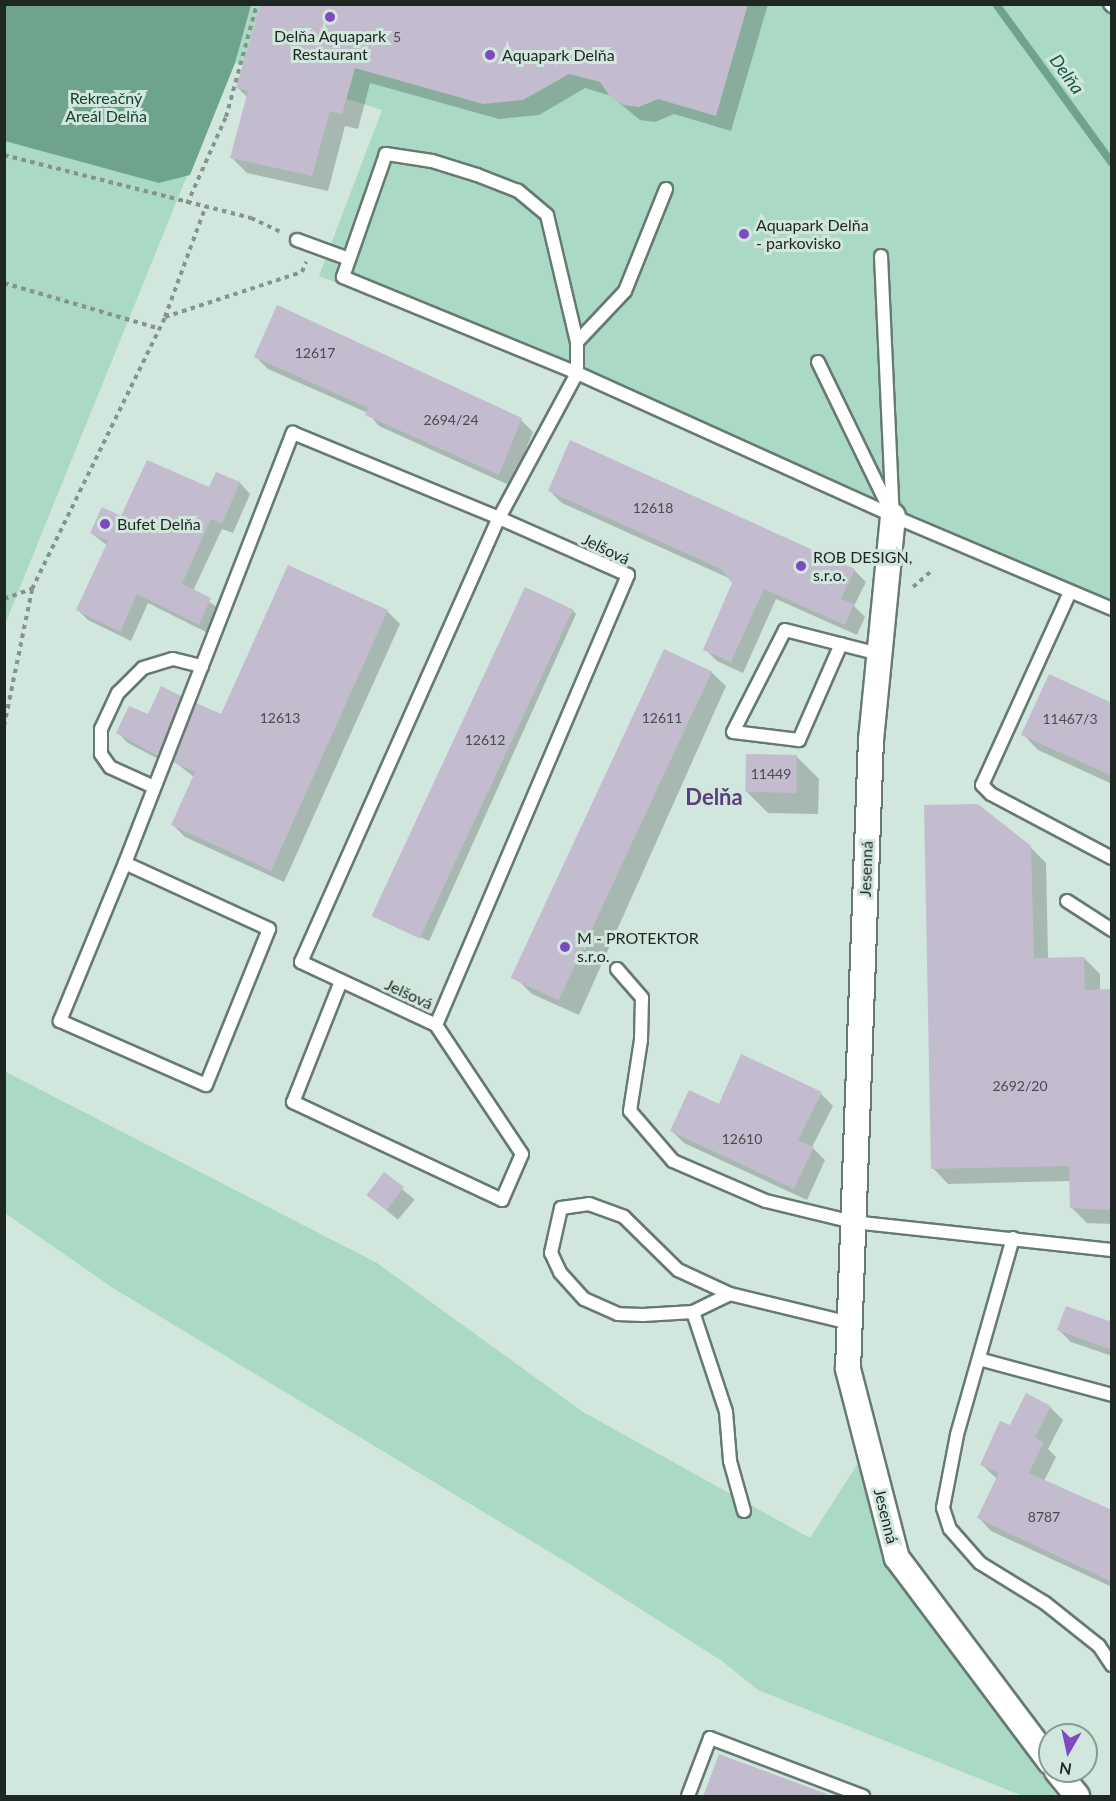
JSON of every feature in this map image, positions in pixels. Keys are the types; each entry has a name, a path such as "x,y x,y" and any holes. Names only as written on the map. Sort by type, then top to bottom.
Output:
{"street":[{"name":"Jesenná","path":"893,516 871,738 848,1369 897,1558 1038,1746"},
{"path":"1066,1783 1077,1797"}],"lane":[{"name":"Jelšová","path":"125,863 269,929 206,1085 60,1021 125,863 293,433 499,519 628,575 436,1025 301,962 499,519 577,373 577,342 547,215 518,191 432,161 387,154 350,259"},
{"path":"577,342 625,291 666,189"},
{"path":"297,240 350,259 344,277 577,373 893,516 1112,609"},
{"path":"881,256 893,516"},
{"path":"818,362 893,516"},
{"path":"1070,592 982,785 991,794 1112,858"},
{"path":"841,644 798,740 733,732 785,630 841,644 879,654"},
{"path":"154,788 110,767 101,754 101,729 117,693 143,668 173,659 202,666"},
{"path":"1067,901 1112,930"},
{"path":"617,969 642,998 641,1040 630,1111 672,1161 766,1201 853,1222 1112,1250"},
{"path":"341,981 293,1102 502,1200 522,1154 436,1025"},
{"path":"730,1294 693,1312 618,1314 584,1299 560,1272 551,1253 561,1208 589,1204 624,1217 678,1270 730,1294 850,1323"},
{"path":"1013,1238 979,1359 949,1475 943,1508 950,1529 980,1563 1045,1603 1105,1646 1112,1665"},
{"path":"693,1312 726,1412 730,1461 744,1511"},
{"path":"979,1359 1112,1395"},
{"path":"688,1797 710,1738 863,1797"}],"path":[{"path":"187,204 226,117 257,4"},
{"path":"4,155 187,204 251,218 297,240"},
{"path":"4,726 32,589 165,317 205,208"},
{"path":"165,317 302,272"},
{"path":"4,283 160,328"},
{"path":"4,599 32,589"}],"green space":[{"name":"Rekreačný Areál Delňa","path":"1102,4 1111,17 1111,602 577,373 319,276 382,110 235,63 238,50 5,624 5,5"},
{"path":"4,1071 377,1263 583,1412 810,1538 864,1454 898,1578 1038,1770 1038,1783 1048,1783 1057,1796 1023,1796 758,1690 722,1661 568,1563 113,1288 5,1213"}],"shaded area":[{"path":"4,5 251,5 235,63 190,175 159,183 5,141"}],"building":[{"name":"Aquapark Delňa","path":"261,4 748,4 716,116 658,99 639,107 623,105 609,95 600,82 569,74 523,100 483,104 355,68 342,115 330,111 312,176 230,158 248,91 236,88"},
{"path":"277,305 522,418 499,475 365,415 368,408 254,357"},
{"path":"570,440 855,569 841,599 854,604 845,625 764,589 731,662 703,650 732,583 721,569 548,491"},
{"path":"147,460 209,487 216,472 240,482 222,524 211,519 182,584 211,598 199,625 137,594 120,632 76,610 108,541 90,533 102,507 121,516"},
{"path":"288,565 388,610 271,871 171,825 195,772 173,762 196,703 221,714"},
{"path":"525,587 573,609 420,938 372,916"},
{"path":"664,649 712,671 559,1000 511,978"},
{"path":"1049,674 1112,703 1112,776 1021,735"},
{"path":"161,686 181,696 158,756 116,733 129,706 148,714"},
{"path":"746,754 797,755 796,793 745,792"},
{"path":"978,804 1031,846 1034,958 1084,957 1085,990 1112,989 1112,1210 1070,1208 1069,1166 931,1169 924,805"},
{"path":"741,1054 822,1092 798,1140 814,1147 794,1189 670,1131 689,1090 719,1104"},
{"path":"384,1172 404,1187 387,1210 367,1195"},
{"path":"1066,1306 1112,1322 1112,1350 1057,1330"},
{"path":"1026,1393 1051,1406 1035,1438 1044,1442 1029,1473 1112,1510 1112,1582 977,1518 999,1473 980,1465 1000,1421 1010,1425"},
{"path":"719,1754 827,1794 827,1797 703,1797"}],"waterway":[{"name":"Delňa","path":"996,4 1112,163"}],"place":[{"name":"Delňa Aquapark Restaurant","path":"330,17"},
{"name":"Aquapark Delňa","path":"490,55"},
{"name":"Aquapark Delňa - parkovisko","path":"744,234"},
{"name":"Bufet Delňa","path":"105,524"},
{"name":"ROB DESIGN, s.r.o.","path":"801,566"},
{"name":"M - PROTEKTOR s.r.o.","path":"565,947"}],"district":[{"name":"Delňa","path":"714,797"}]}
